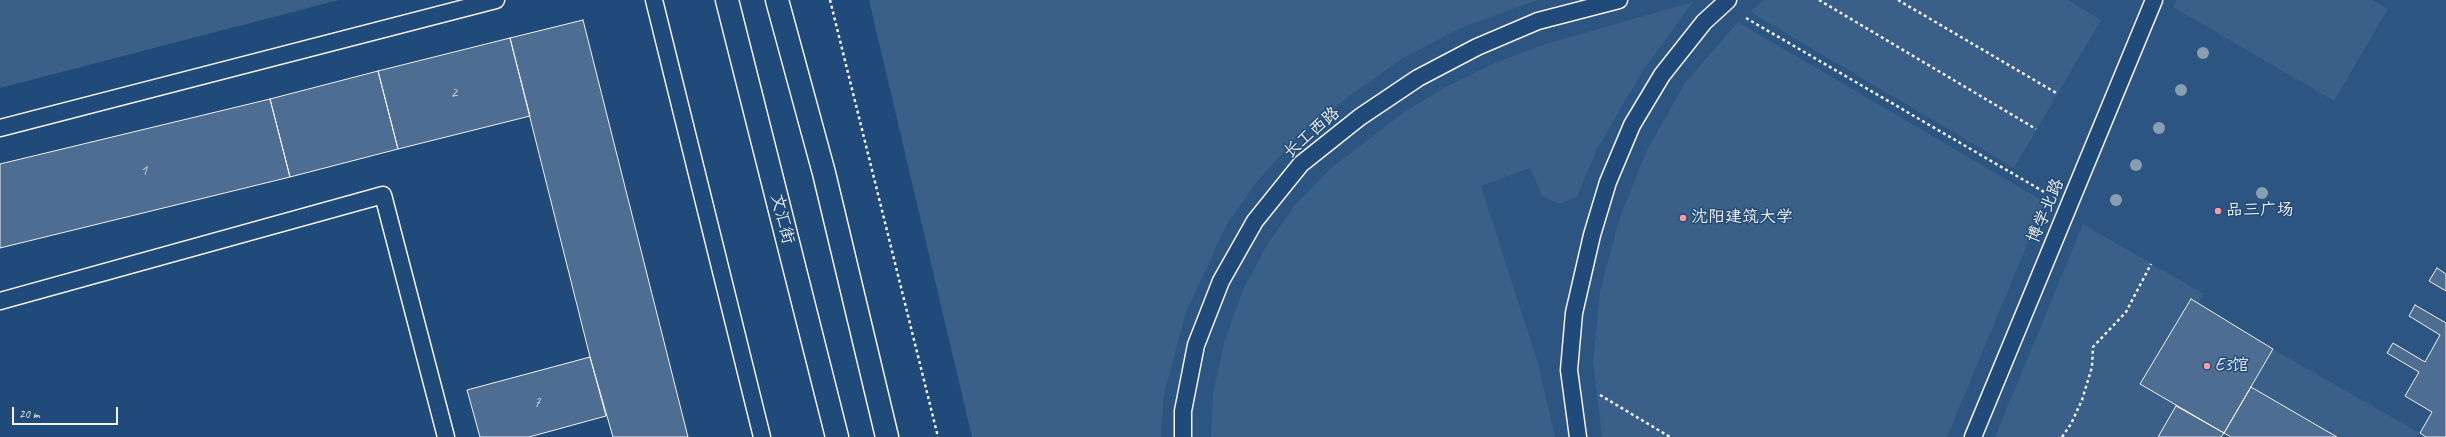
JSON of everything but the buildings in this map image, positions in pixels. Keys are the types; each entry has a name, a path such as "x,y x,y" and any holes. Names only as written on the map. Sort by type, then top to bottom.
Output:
{"street":[{"name":"文汇街","path":"727,0 837,437"},
{"path":"777,0 824,173 887,437"}],"lane":[{"path":"0,128 496,0"},
{"path":"654,0 762,437"},
{"name":"长工西路","path":"1183,437 1183,411 1196,345 1221,281 1255,221 1301,164 1360,117 1418,78 1470,50 1538,21 1619,0"},
{"name":"博学北路","path":"1972,437 2154,0"},
{"path":"1578,437 1570,378 1574,313 1592,235 1608,182 1632,125 1662,75 1704,22 1726,3"},
{"path":"0,301 383,195 446,437"}],"path":[{"path":"830,0 938,437"},
{"path":"1819,0 2036,129"},
{"path":"1898,0 2058,94"},
{"path":"1726,3 2069,206"},
{"path":"2062,437 2072,424 2082,400 2092,367 2093,347 2126,312 2151,264"},
{"path":"1570,378 1670,437"}],"shaded area":[{"path":"0,0 339,0 0,88"},
{"name":"沈阳建筑大学","path":"869,0 2446,0 2446,437 972,437"},
{"path":"869,0 1538,0 1463,27 1403,58 1348,97 1296,138 1255,184 1227,224 1186,312 1164,394 1161,437 972,437"},
{"path":"1764,0 2068,0 2101,20 2014,168 1750,12"},
{"path":"2176,0 2372,0 2388,9 2334,101 2173,7"},
{"path":"1693,2 1642,72 1596,151 1577,197 1559,204 1542,196 1530,168 1481,186 1538,363 1555,437 1211,437 1213,394 1224,343 1242,292 1265,248 1294,206 1331,168 1407,110 1448,86 1495,63 1542,45"},
{"path":"1738,22 2045,202 1947,437 1602,437 1593,362 1600,291 1619,220 1647,150 1685,83"},
{"path":"2083,224 2204,294 2198,303 2191,299 2140,384 2176,406 2158,437 1995,437"},
{"path":"2273,349 2420,433 2417,437 2337,437 2251,387"}],"place":[{"name":"品三广场","path":"2218,211"},
{"name":"沈阳建筑大学","path":"1683,218"},
{"name":"E3馆","path":"2207,366"}]}
